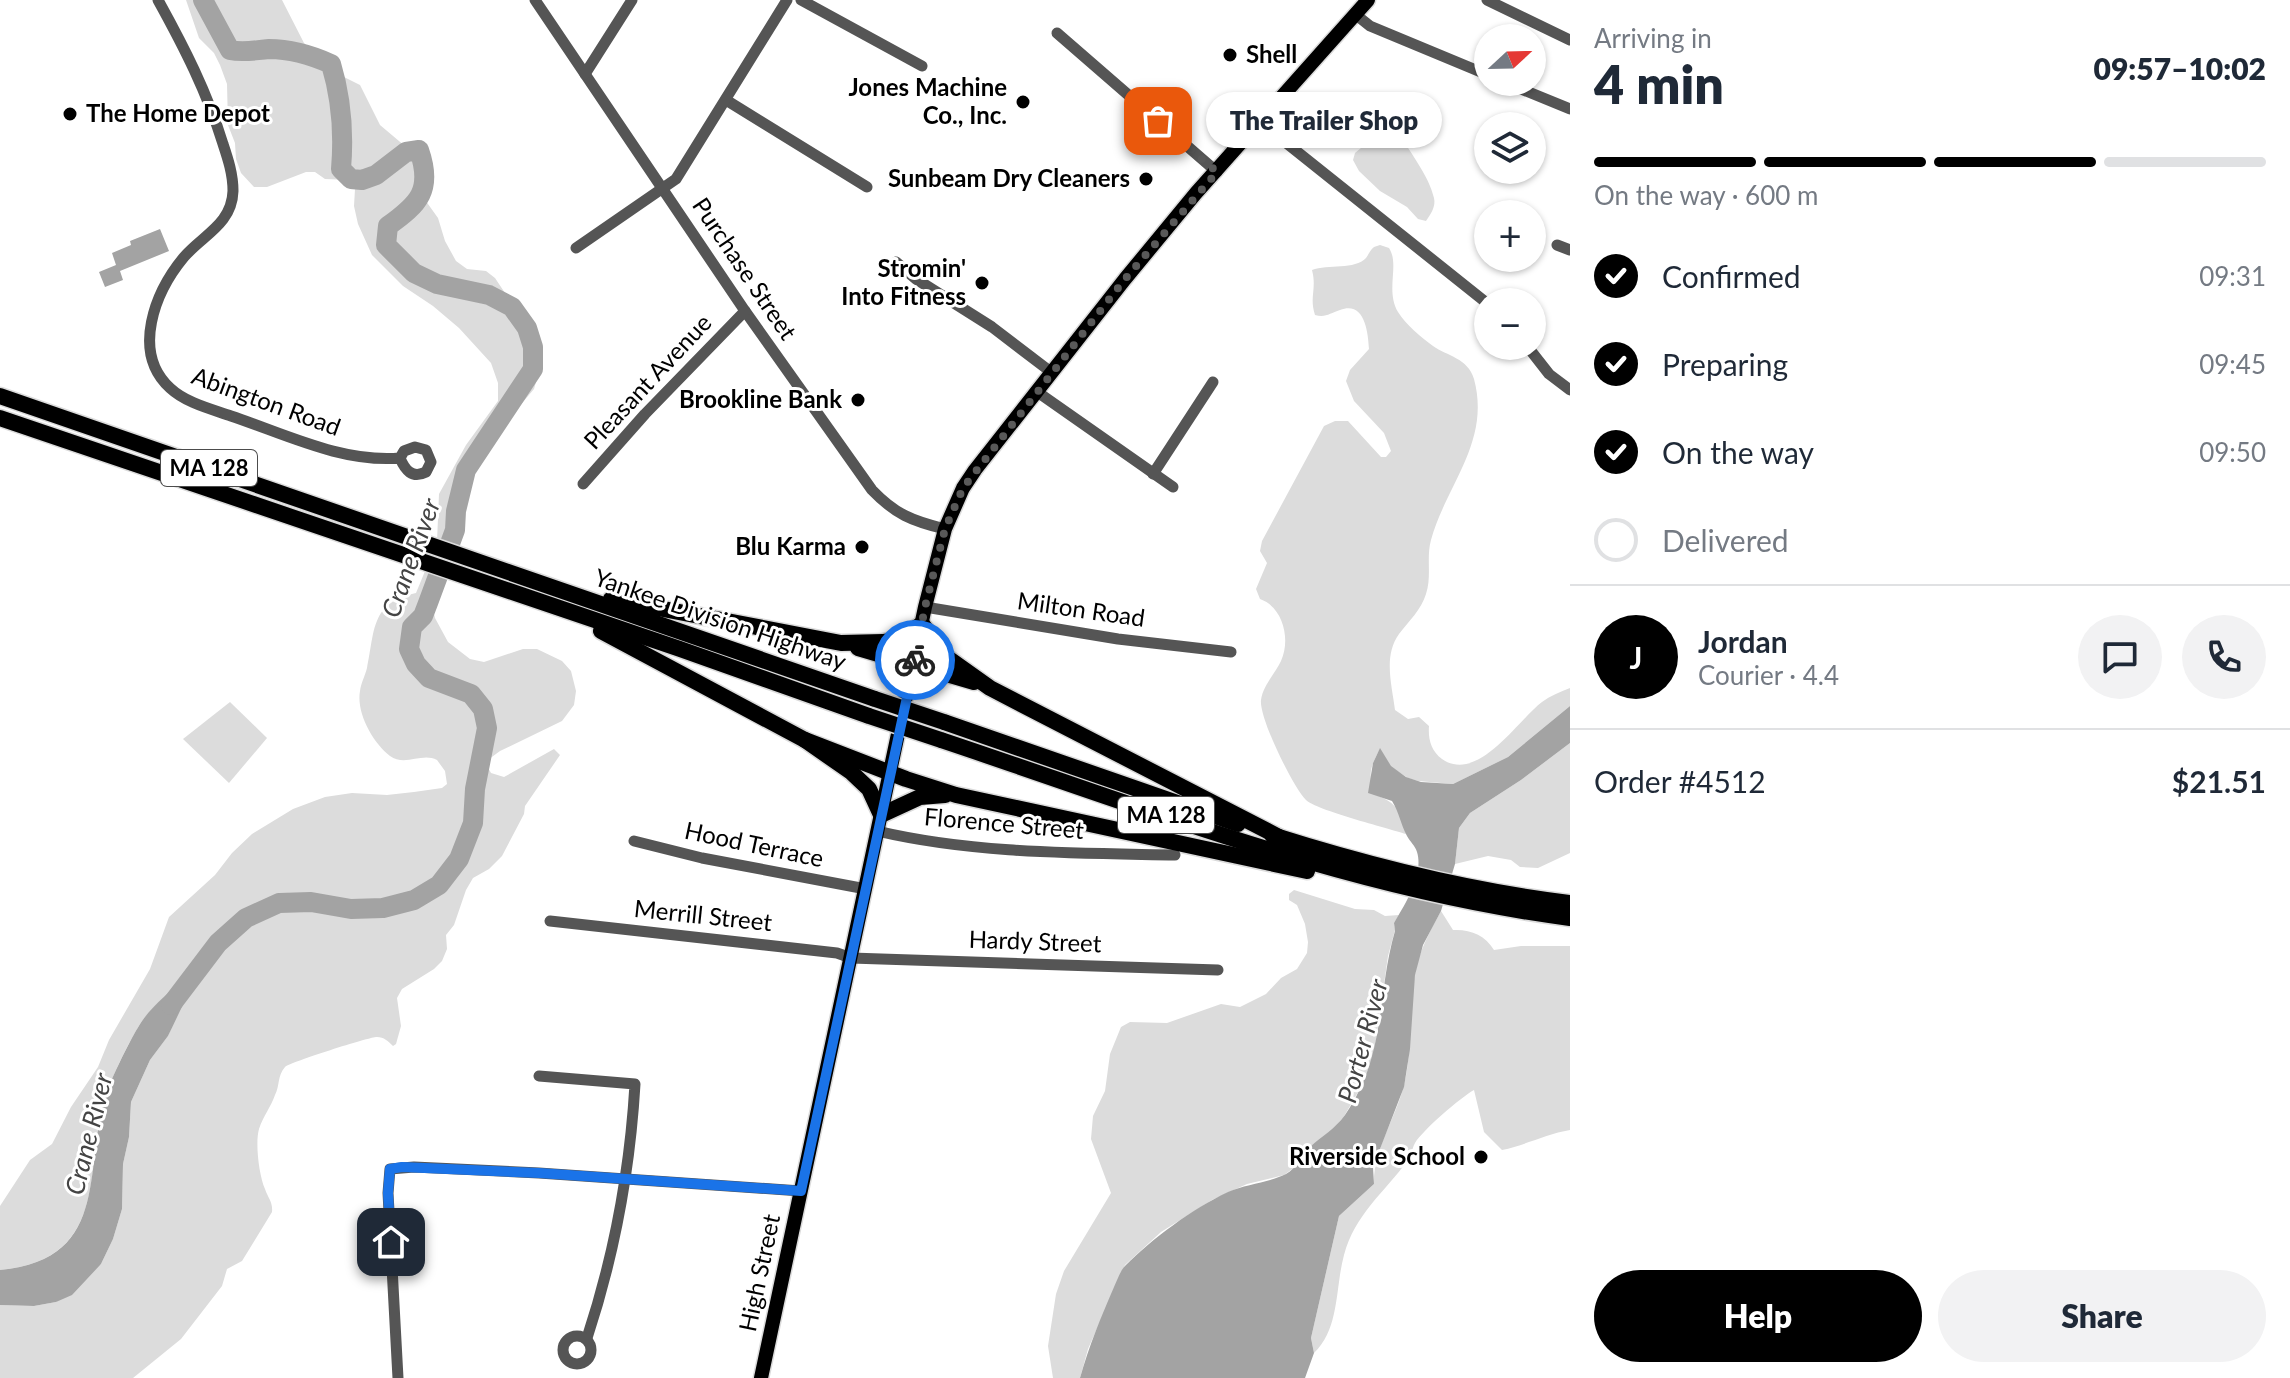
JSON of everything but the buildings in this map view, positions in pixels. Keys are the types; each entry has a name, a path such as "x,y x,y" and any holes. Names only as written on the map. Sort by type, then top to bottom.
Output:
{"highway":[{"name":"Yankee Division Highway","path":"0,396 564,591 631,624"},
{"name":"Yankee Division Highway","path":"0,418 554,606 631,624 875,699 1394,879"},
{"path":"631,624 694,614 841,643 990,688"},
{"path":"841,643 899,639 923,616 945,656 990,688 1281,838"},
{"path":"631,624 671,668 805,740 851,772 869,789 879,823 920,797 956,795"},
{"name":"Yankee Division Highway","path":"684,642 869,716 1283,855 1356,876 1394,879 1570,918"},
{"path":"805,740 956,795 1279,866 1356,876"},
{"name":"Yankee Division Highway","path":"1460,893 1570,903"}],"main road":[{"name":"High Street","path":"761,1378 923,616 953,506 975,470 1125,279 1368,0"}],"street":[{"name":"Abington Road","path":"158,0 188,54 214,115 232,173 233,193 223,221 185,257 153,313 149,341 156,370 173,391 203,406 337,452 374,460 400,458"},
{"name":"Purchase Street","path":"535,0 745,311 872,490 891,510 945,529"},
{"path":"585,74 632,0"},
{"path":"576,248 676,179 787,0"},
{"path":"801,0 922,66"},
{"path":"1487,0 1570,40"},
{"path":"1355,14 1370,26 1474,69"},
{"path":"1057,33 1217,172"},
{"path":"1538,96 1570,109"},
{"path":"726,100 867,187"},
{"path":"1260,122 1474,293"},
{"path":"1557,245 1570,250"},
{"path":"896,262 916,279 992,327 1051,372"},
{"name":"Pleasant Avenue","path":"583,484 645,414 745,311"},
{"path":"1538,360 1549,374 1570,390"},
{"path":"1153,474 1213,382"},
{"path":"1036,391 1173,487"},
{"name":"Milton Road","path":"923,616 1231,652"},
{"name":"Florence Street","path":"879,823 900,836 1005,850 1175,855"},
{"name":"Hood Terrace","path":"634,841 702,858 866,889"},
{"name":"Merrill Street","path":"550,921 837,953 851,958"},
{"name":"Hardy Street","path":"851,958 1218,970"},
{"path":"539,1076 635,1084 626,1180 597,1309 587,1338"},
{"path":"398,1378 388,1193 390,1169 414,1167 539,1173 801,1191"}],"shaded area":[{"path":"186,0 282,0 304,43 332,60 338,74 360,85 380,125 412,152 418,162 418,181 423,197 438,218 445,241 456,261 467,269 486,271 525,314 538,341 540,368 534,389 491,440 470,475 460,508 460,528 434,591 432,605 435,618 448,642 470,659 484,662 523,649 537,649 562,661 571,671 576,691 574,705 562,721 500,751 485,762 491,773 504,777 554,749 560,755 525,806 524,814 502,856 489,869 473,878 466,890 454,925 446,935 447,949 442,961 402,989 397,998 401,1026 396,1044 393,1046 382,1038 371,1038 301,1060 282,1070 277,1092 258,1135 259,1168 272,1212 242,1261 227,1269 222,1286 181,1339 133,1378 0,1378 0,1305 34,1306 56,1302 101,1264 113,1239 122,1209 123,1164 129,1137 131,1102 150,1060 168,1036 179,1009 188,998 185,978 142,1021 116,1071 101,1116 87,1202 78,1227 62,1247 37,1262 0,1270 0,1206 30,1160 52,1144 71,1107 98,1067 109,1040 150,969 169,917 215,875 252,834 293,809 325,797 352,793 387,795 442,788 447,784 445,771 437,760 396,759 384,750 363,718 360,691 377,620 390,603 416,593 437,542 439,494 466,445 498,401 498,383 491,363 459,328 403,286 372,255 358,224 354,206 355,189 349,180 325,179 315,172 306,172 267,187 254,187 241,173 228,125 227,84 214,53 199,38"},
{"path":"1380,132 1400,135 1424,173 1434,201 1433,210 1426,221 1418,219 1407,207 1380,191 1359,171 1353,160 1355,153"},
{"path":"160,229 169,251 120,271 123,280 105,287 99,272 116,265 112,253 131,245 130,241"},
{"path":"1374,247 1389,248 1392,255 1393,295 1398,312 1424,339 1467,366 1474,379 1478,402 1472,443 1431,540 1429,580 1424,600 1399,634 1391,652 1395,710 1408,719 1419,717 1429,726 1431,744 1442,759 1456,764 1469,763 1496,747 1542,702 1570,688 1570,706 1508,757 1453,784 1408,778 1391,767 1380,749 1371,772 1371,782 1376,795 1390,802 1397,810 1406,834 1312,804 1293,781 1265,721 1261,700 1281,661 1285,634 1279,616 1260,599 1256,589 1267,563 1260,551 1262,541 1324,426 1335,421 1348,421 1381,457 1386,457 1391,451 1384,433 1354,401 1346,381 1350,370 1369,349 1363,319 1355,310 1348,308 1325,316 1315,315 1313,303 1312,270 1361,262"},
{"path":"230,702 267,738 229,783 183,739"},
{"path":"1570,706 1570,743 1470,813 1459,828 1455,864 1441,911 1423,945 1415,975 1404,1087 1373,1167 1374,1184 1339,1216 1311,1338 1314,1353 1305,1378 1080,1378 1100,1321 1125,1266 1174,1225 1214,1199 1235,1189 1286,1174 1310,1147 1341,1120 1358,1092 1368,1070 1379,1025 1394,923 1418,870 1416,850 1392,801 1368,793 1373,763 1380,748 1391,766 1406,777 1421,782 1453,784 1508,757"},
{"path":"1570,743 1570,853 1538,868 1520,867 1511,860 1488,856 1455,864 1459,828 1470,813"},
{"path":"1294,890 1355,909 1374,910 1385,916 1399,915 1394,923 1388,956 1374,1054 1361,1087 1343,1118 1329,1134 1306,1150 1295,1167 1284,1175 1247,1184 1212,1200 1161,1232 1125,1265 1088,1349 1080,1378 1053,1378 1048,1346 1056,1294 1064,1271 1111,1193 1091,1139 1093,1116 1105,1091 1110,1054 1121,1027 1130,1022 1167,1023 1221,1004 1240,1007 1266,994 1281,978 1297,969 1307,953 1305,924 1297,905 1289,900 1289,894"},
{"path":"1441,911 1453,930 1476,934 1494,950 1521,946 1570,946 1570,1130 1502,1150 1484,1132 1474,1090 1460,1099 1419,1137 1408,1160 1355,1228 1344,1255 1333,1320 1314,1353 1311,1338 1339,1216 1374,1184 1377,1159 1407,1071 1417,966 1425,941"},
{"path":"185,978 190,990 168,1036 150,1060 131,1102 129,1137 123,1164 122,1209 101,1264 72,1295 56,1302 34,1306 0,1305 0,1270 37,1262 62,1247 78,1227 87,1202 101,1115 112,1079 142,1021"}],"waterway":[{"name":"Crane River","path":"171,1005 218,943 246,918 279,903 311,902 351,909 383,908 414,900 439,885 459,859 473,823 475,789 487,728 483,709 471,694 429,678 416,664 409,649 412,627 423,616 455,530 456,511 466,470 533,369 533,347 527,328 512,307 489,295 437,284 414,273 386,245 388,226 415,203 424,186 419,150 406,152 376,175 362,180 351,179 341,169 341,116 331,64 285,50 230,50 203,0"}],"way so far":[{"path":"915,660 945,529 963,488 1125,279 1217,172 1158,121"}],"place":[{"name":"Shell","path":"1230,55"},
{"name":"Jones Machine Co., Inc.","path":"1023,102"},
{"name":"The Home Depot","path":"70,114"},
{"name":"The Trailer Shop","path":"1158,121"},
{"name":"Sunbeam Dry Cleaners","path":"1146,179"},
{"name":"Stromin' Into Fitness","path":"982,283"},
{"name":"Brookline Bank","path":"858,400"},
{"name":"Blu Karma","path":"862,547"},
{"name":"Riverside School","path":"1481,1157"}],"route":[{"path":"391,1242 390,1169 402,1167 801,1191 915,660"}],"water label":[{"name":"Porter River","path":"1363,1041"}]}
